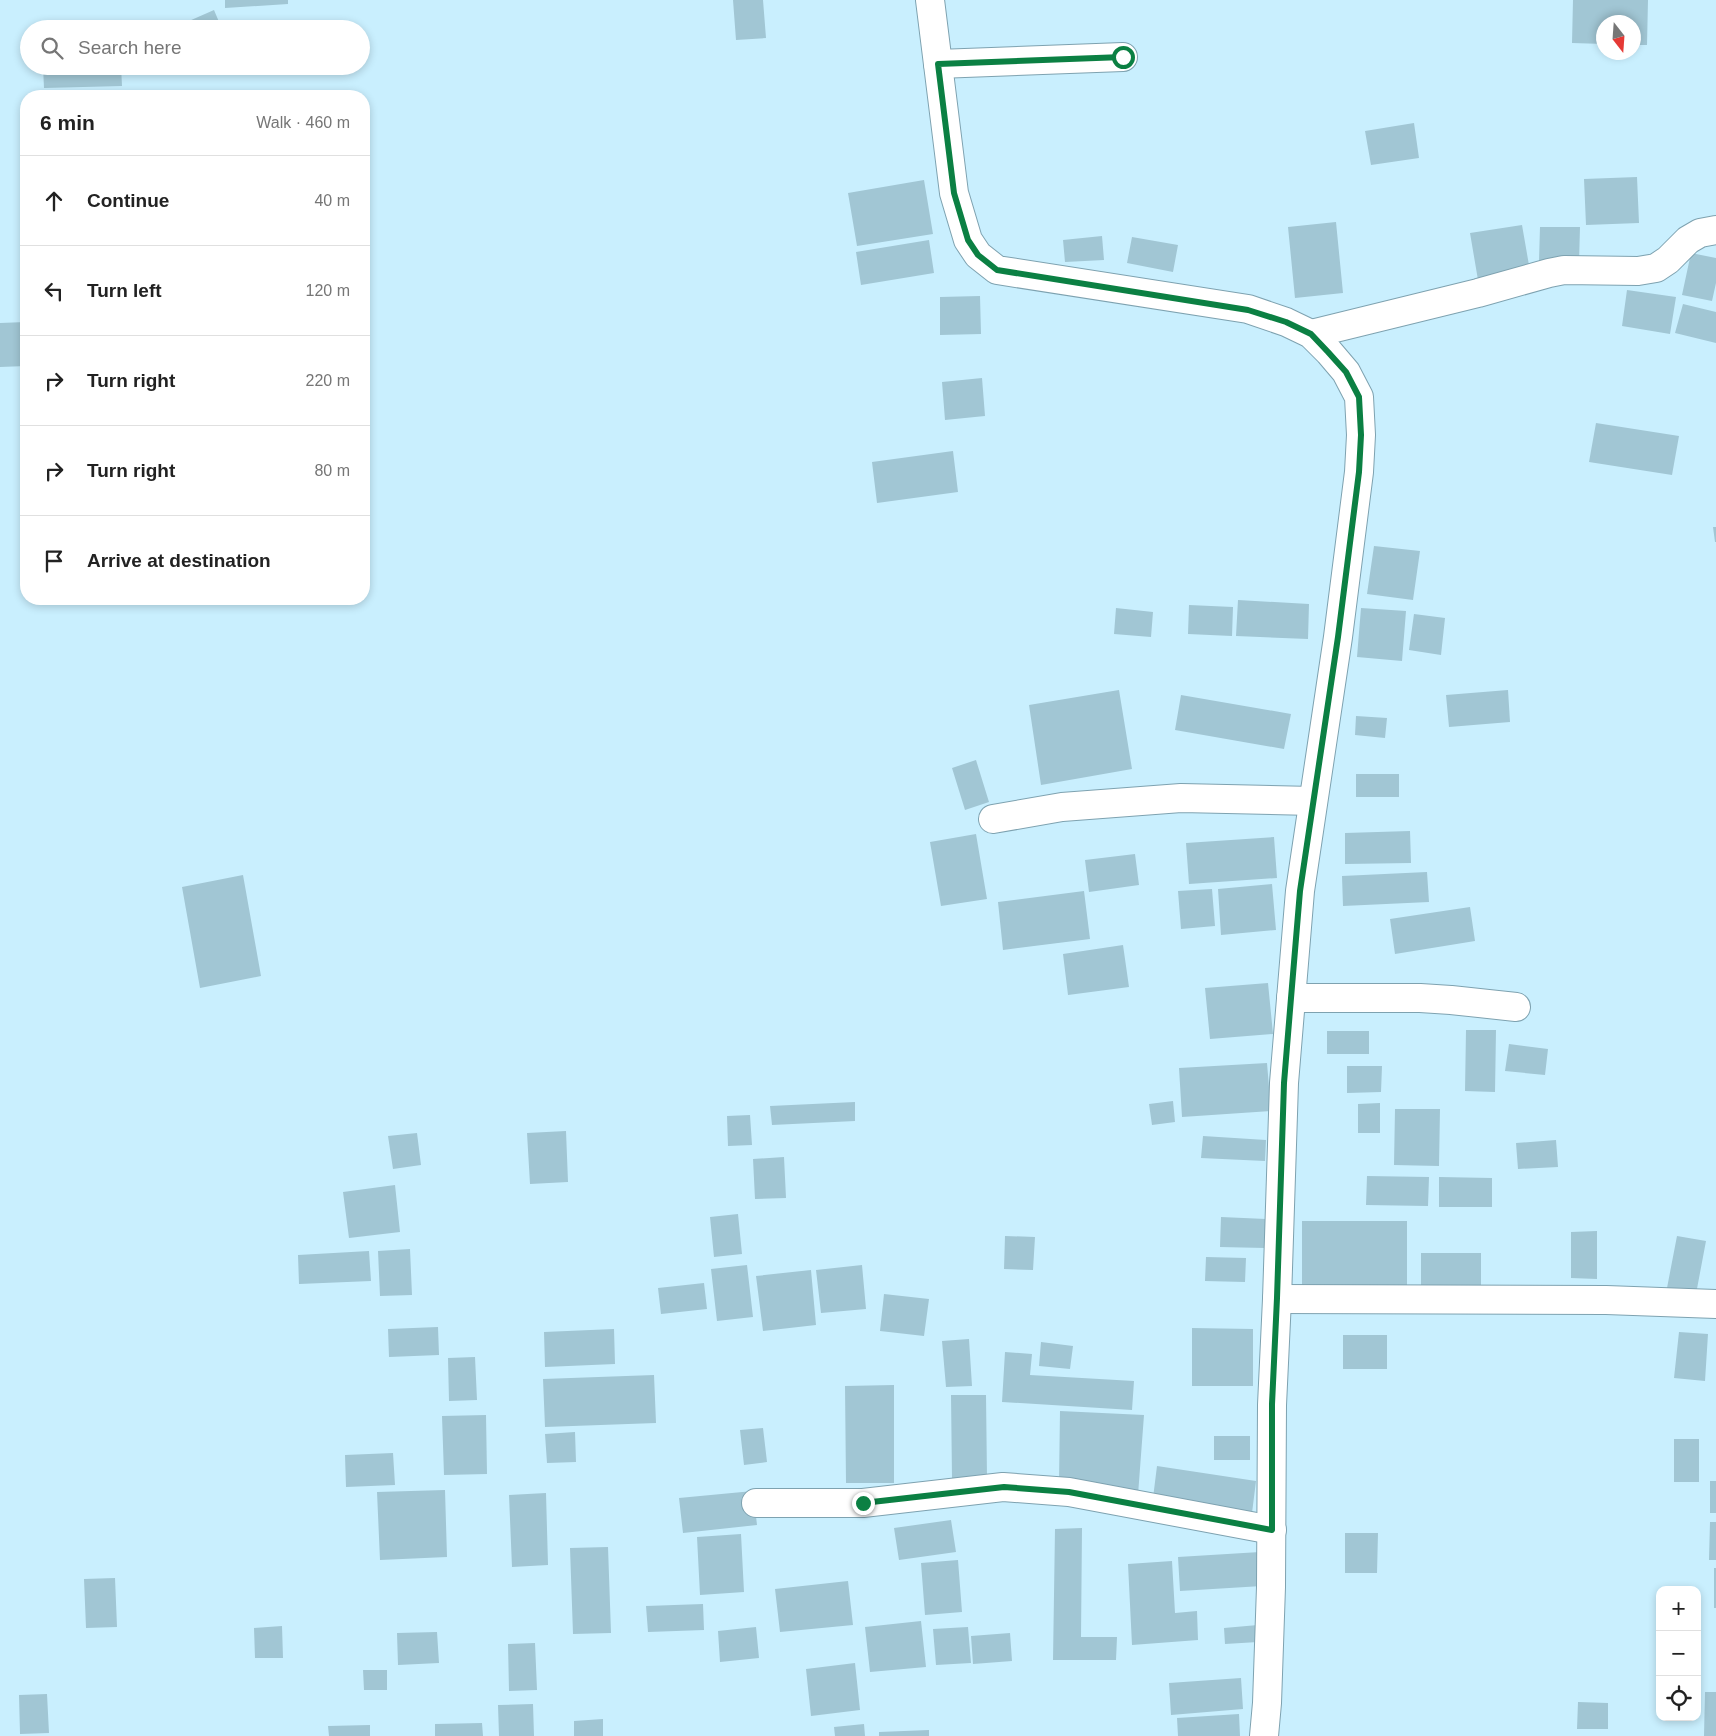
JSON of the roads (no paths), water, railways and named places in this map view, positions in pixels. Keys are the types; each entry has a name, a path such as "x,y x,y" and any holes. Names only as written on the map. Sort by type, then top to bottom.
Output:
{"street":[{"path":"930,0 954,193 968,240 978,255 997,270 1248,310 1286,322 1311,334 1346,372 1359,397 1361,435 1359,472 1338,637 1300,891 1284,1083 1272,1404 1272,1530 1267,1704 1264,1736"},
{"path":"938,64 1123,57"},
{"path":"1311,334 1564,270 1638,271 1656,268 1668,260 1688,240 1700,233 1716,230"},
{"path":"993,819 1062,807 1181,798 1314,801"},
{"path":"1291,998 1443,999 1516,1007"},
{"path":"1277,1298 1596,1300 1716,1304"},
{"path":"756,1503 863,1503 1004,1487 1069,1492 1272,1530"}]}
